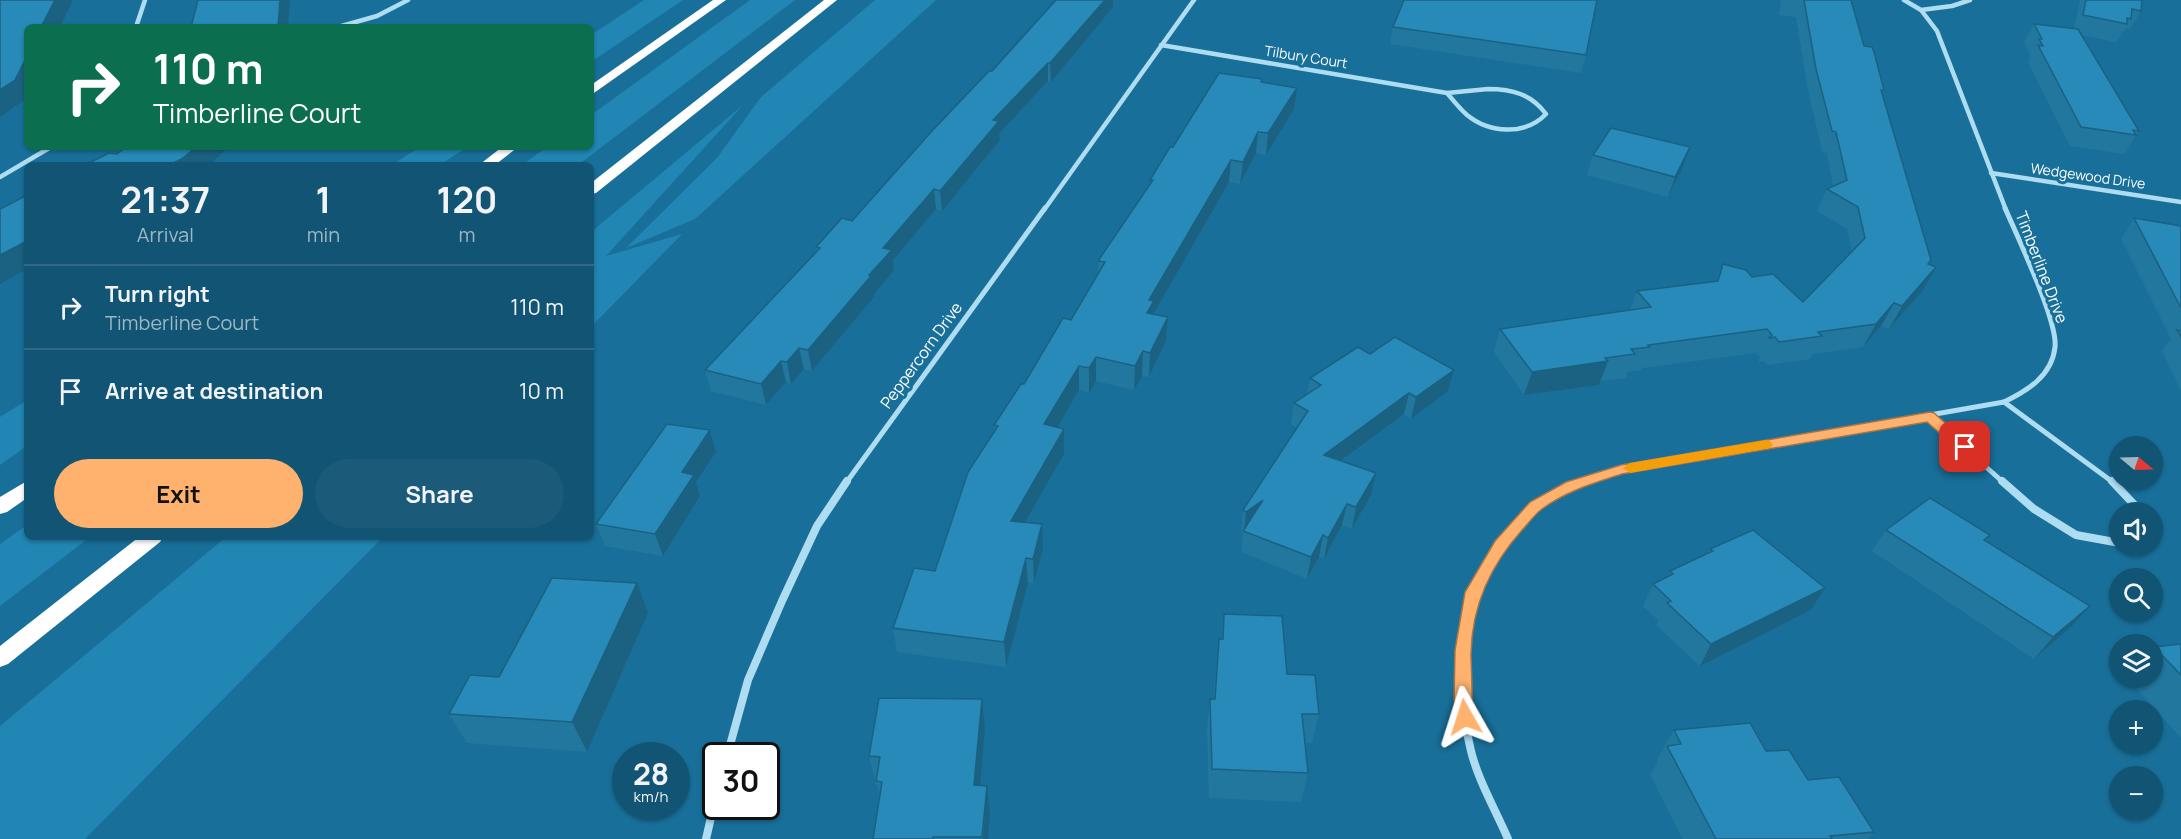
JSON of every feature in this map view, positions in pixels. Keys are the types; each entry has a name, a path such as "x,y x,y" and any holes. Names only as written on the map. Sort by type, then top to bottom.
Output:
{"highway":[{"path":"594,89 720,0"},
{"path":"594,188 831,0"},
{"path":"490,162 507,150"},
{"path":"0,507 24,490"},
{"path":"0,658 149,540"}],"street":[{"path":"137,24 145,0"},
{"path":"348,24 376,16 408,0"},
{"name":"Peppercorn Drive","path":"731,742 748,680 817,526 851,475 956,333 1194,0"},
{"path":"1904,0 1921,10 1952,6 1970,0"},
{"name":"Timberline Drive","path":"1508,839 1471,752 1462,700 1463,650 1473,592 1500,545 1536,506 1571,486 1621,470 1930,417 2004,402 2028,391 2045,373 2055,347 2050,317 1991,173 1937,31 1921,10"},
{"name":"Tilbury Court","path":"1161,45 1447,93 1485,89 1508,90 1528,96 1541,104 1546,114 1540,123 1527,128 1512,129 1492,126 1474,120 1462,112 1447,93"},
{"path":"26,162 46,150"},
{"path":"0,177 24,163"},
{"name":"Wedgewood Drive","path":"1991,173 2181,202"},
{"path":"2004,402 2109,478 2134,502"},
{"path":"1930,417 2034,509 2076,535 2109,541"},
{"path":"706,839 710,820"}],"shaded area":[{"path":"644,0 683,0 594,60 594,33"},
{"path":"750,0 795,0 582,162 526,162 543,150 594,150 594,113"},
{"path":"875,0 936,0 695,219 626,248 717,158 761,97"},
{"path":"743,105 606,256 682,234 594,324 594,229"},
{"path":"415,150 462,150 444,162 397,162"},
{"path":"24,402 24,448 0,465 0,417"},
{"path":"24,527 24,540 86,540 0,606 0,544"},
{"path":"222,540 380,540 85,839 0,839 0,726"}],"building":[{"path":"0,0 55,0 43,24 24,24 24,62 15,80 0,90"},
{"path":"198,0 280,0 278,24 192,24"},
{"path":"1056,0 1105,0 1050,63 993,120 999,121 940,191 934,189 883,248 892,250 808,350 799,348 787,362 781,361 761,384 705,370 820,248 816,247 842,218 852,221 931,132 989,71 992,71"},
{"path":"1404,0 1597,0 1586,55 1393,27"},
{"path":"1804,0 1851,0 1864,46 1872,47 1874,52 1884,90 1881,90 1931,260 1928,264 1936,267 1902,306 1894,303 1876,324 1818,332 1822,336 1779,342 1775,337 1769,338 1772,335 1767,329 1648,345 1650,347 1631,349 1635,354 1605,358 1608,361 1532,372 1500,329 1651,307 1637,291 1718,281 1723,264 1746,270 1752,277 1773,274 1803,302 1865,238 1858,207 1827,189 1847,180 1836,132 1832,131 1816,69"},
{"path":"2086,0 2142,0 2141,11 2132,9 2131,19 2127,18 2127,24 2083,15"},
{"path":"2034,24 2078,29 2139,131 2133,130 2136,135 2081,127 2038,45 2043,46"},
{"path":"1219,73 1262,79 1261,82 1297,88 1268,133 1258,132 1243,162 1231,160 1149,300 1154,301 1147,313 1168,317 1150,353 1143,351 1135,366 1096,357 1089,368 1079,366 1044,424 1064,429 1011,521 1042,524 1033,559 1026,558 1004,642 893,628 914,568 935,571 968,472 998,426 994,425 1021,384 1024,384 1063,318 1071,320 1105,262 1098,261 1153,180 1150,180"},
{"path":"1611,128 1690,147 1675,177 1593,155"},
{"path":"122,150 192,150 176,162 91,162 109,153 117,154"},
{"path":"24,197 24,243 0,255 0,209"},
{"path":"2134,218 2181,226 2181,308"},
{"path":"1395,337 1454,370 1416,397 1409,393 1324,455 1376,473 1356,507 1347,504 1328,538 1323,535 1311,557 1243,531 1263,500 1246,512 1243,510 1308,411 1294,403 1321,385 1310,378 1358,347 1370,354"},
{"path":"667,424 710,430 682,472 694,475 655,534 596,524"},
{"path":"1930,498 1990,535 1984,540 2090,606 2053,637 1886,530"},
{"path":"1753,530 1825,588 1711,644 1667,603 1671,601 1653,584 1673,574 1670,571 1713,551 1710,549"},
{"path":"552,578 637,583 572,722 449,714 470,675 499,677"},
{"path":"1224,614 1282,616 1287,674 1315,675 1319,714 1302,714 1308,773 1212,769 1210,699 1215,699 1219,639 1223,639"},
{"path":"2181,644 2181,675 2163,656 2163,646"},
{"path":"879,698 982,699 974,785 987,786 982,837 873,839 882,782 876,781 880,757 869,756"},
{"path":"1750,723 1766,751 1789,750 1808,780 1839,777 1874,832 1830,836 1832,839 1716,839 1667,746 1681,744 1674,730"}],"slow traffic":[{"path":"1630,468 1766,445"}],"route":[{"path":"1465,717 1462,700 1463,650 1473,592 1500,545 1536,506 1571,486 1621,470 1930,417 1965,447"}]}
